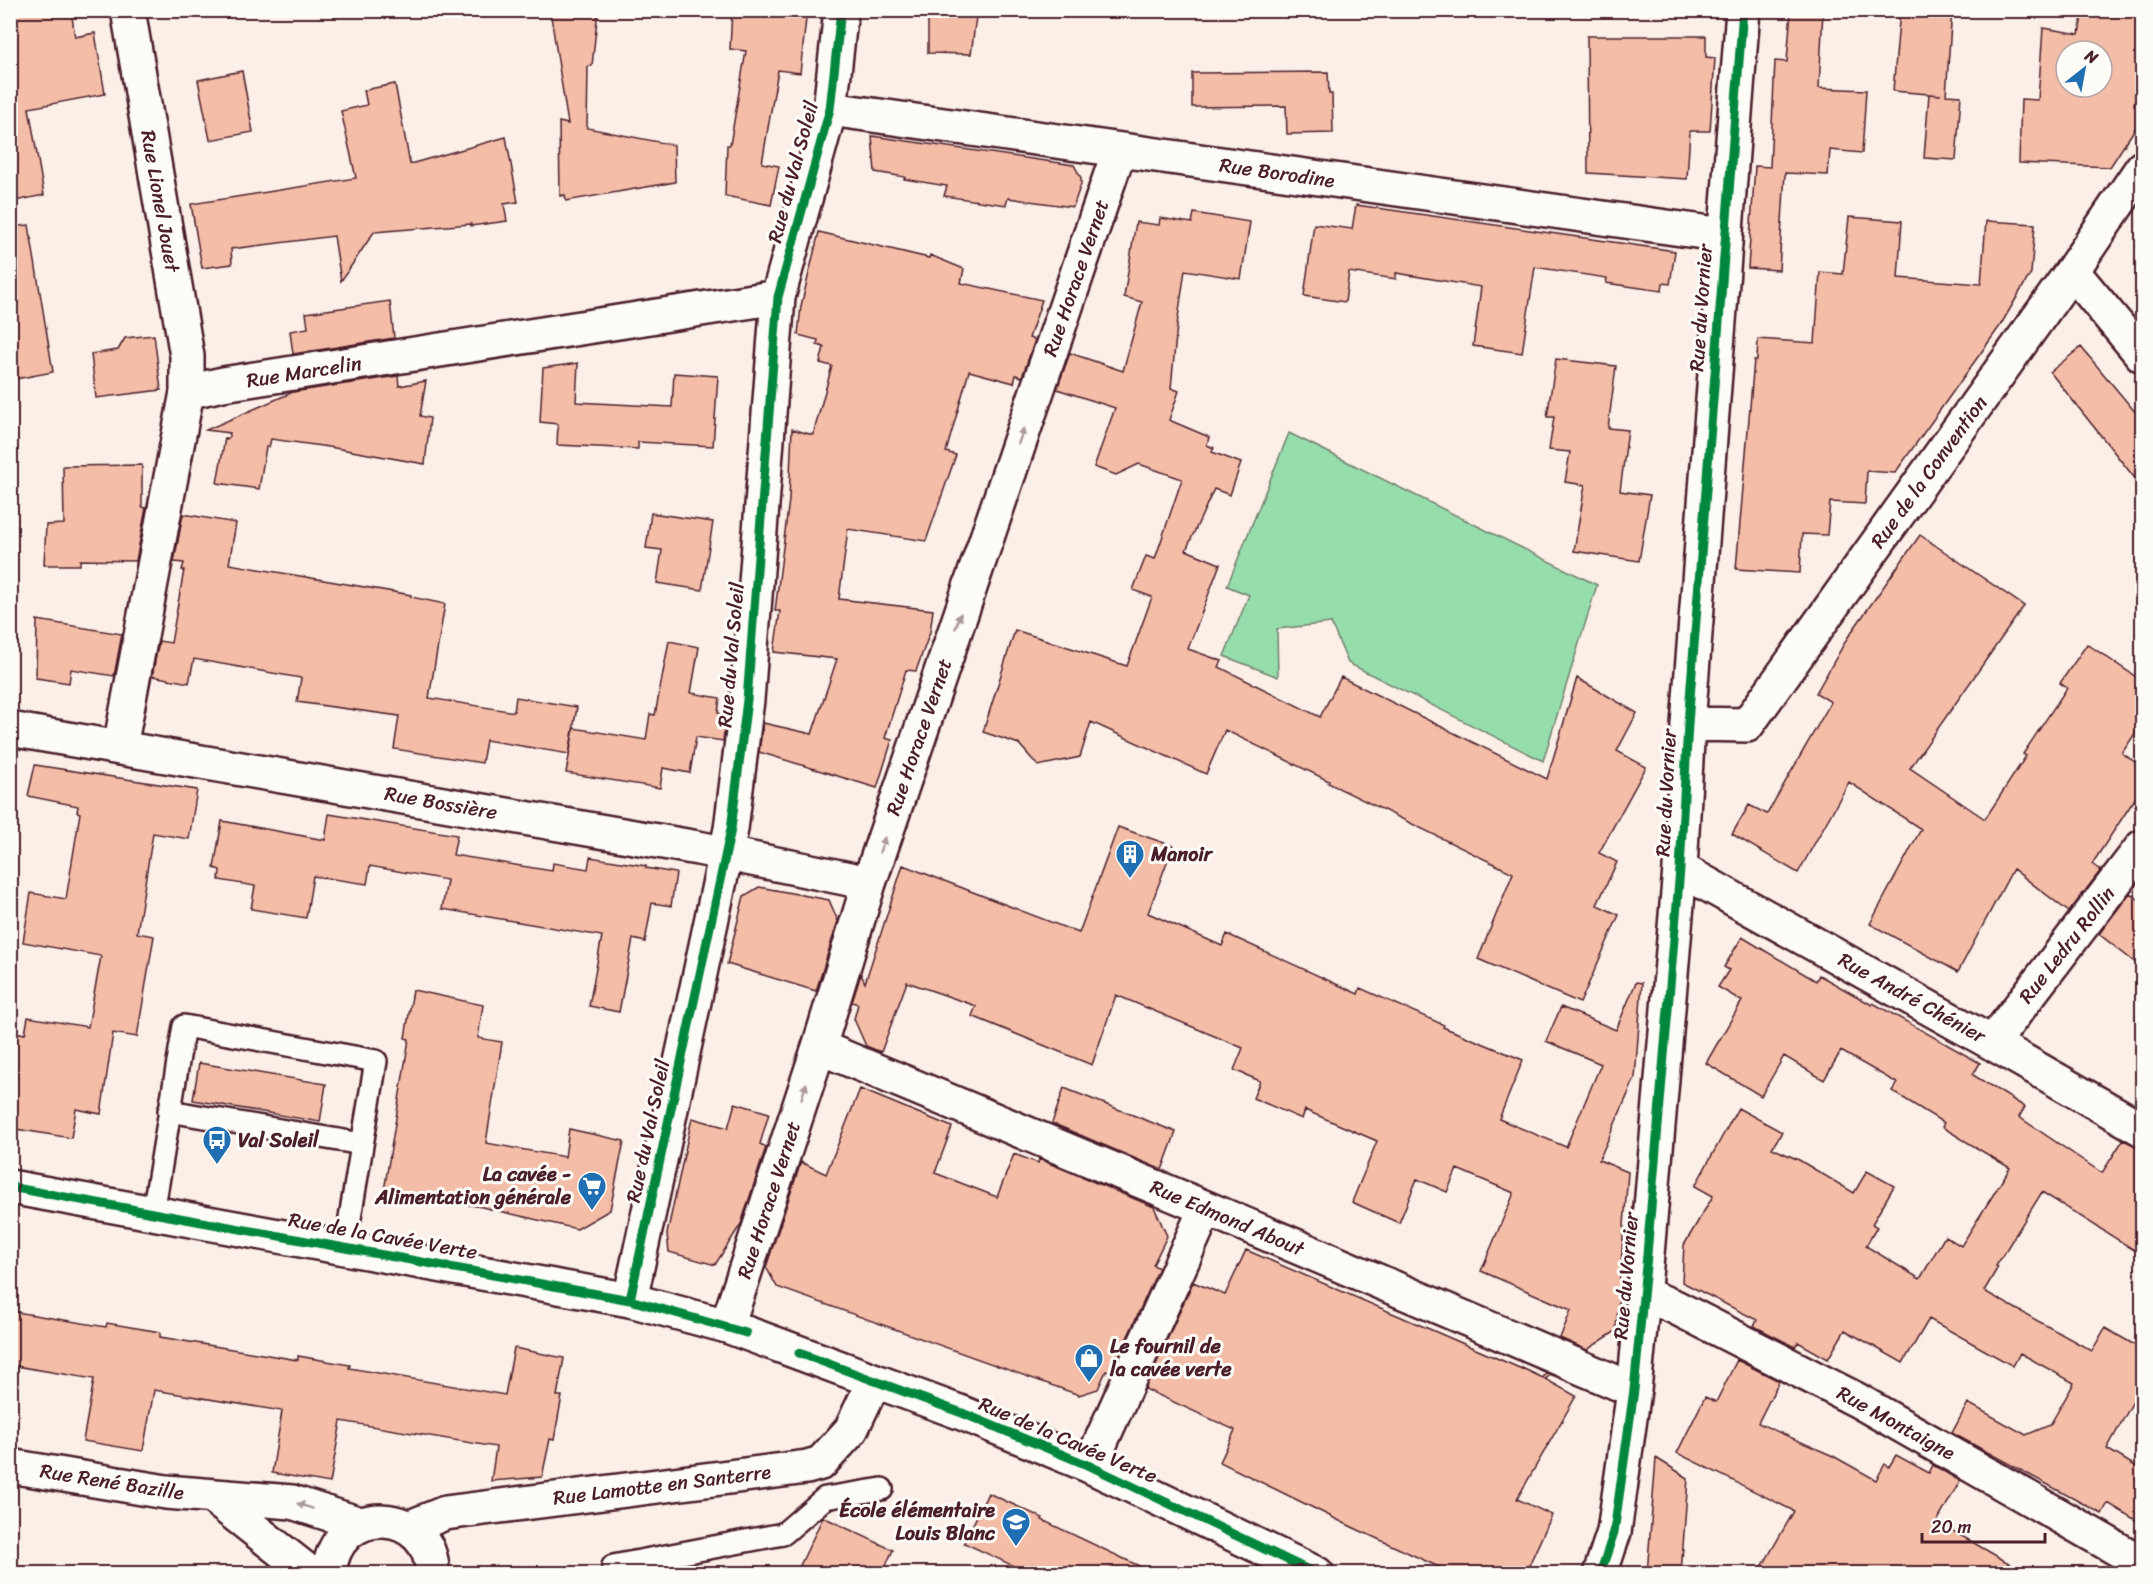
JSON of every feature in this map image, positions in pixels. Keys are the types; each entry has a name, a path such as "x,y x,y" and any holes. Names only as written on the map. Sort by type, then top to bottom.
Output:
{"street":[{"name":"Rue Lionel Jouet","path":"128,10 187,356 187,392"},
{"name":"Rue du Val Soleil","path":"630,1300 727,855 747,700 778,297 830,109 841,10"},
{"name":"Rue du Vornier","path":"1600,1574 1614,1532 1634,1390 1643,1294 1680,869 1688,724 1743,10"},
{"name":"Rue Borodine","path":"830,109 1724,235"},
{"name":"Rue Horace Vernet","path":"727,1326 819,1047 869,883 1119,151"},
{"name":"Rue de la Convention","path":"1688,724 1748,725 2072,271 2142,168"},
{"path":"2072,271 2142,356"},
{"name":"Rue Marcelin","path":"187,392 235,382 778,297"},
{"path":"120,747 187,392"},
{"name":"Rue Bossière","path":"10,729 698,848 869,883"},
{"name":"Rue Ledru Rollin","path":"1992,1043 2142,847"},
{"name":"Rue André Chénier","path":"1680,869 1992,1043 2142,1130"},
{"name":"Rue Edmond About","path":"819,1047 1634,1390"},
{"name":"Rue de la Cavée Verte","path":"10,1187 630,1300 727,1326 962,1413 1090,1466 1317,1574"},
{"path":"1090,1466 1206,1208"},
{"name":"Rue Montaigne","path":"1643,1294 1675,1307 1857,1400 2142,1563"},
{"path":"821,1462 851,1430 874,1381"},
{"name":"Rue Lamotte en Santerre","path":"408,1528 445,1513 807,1467 821,1462"},
{"name":"Rue René Bazille","path":"10,1466 166,1492 292,1502 360,1524"},
{"name":"Rue René Bazille","path":"213,1497 311,1574"},
{"path":"329,1574 330,1560 336,1545 360,1524 376,1520 393,1521 408,1528 420,1538 428,1551 432,1574"}],"lane":[{"path":"153,1213 184,1026 376,1060 345,1248"},
{"path":"170,1111 362,1144"},
{"path":"821,1462 820,1484 825,1498"},
{"path":"613,1566 783,1534 825,1498 882,1489"}],"green space":[{"path":"1289,433 1597,585 1543,761 1348,663 1331,623 1277,629 1278,677 1224,656 1249,595 1227,586"}],"building":[{"path":"10,10 71,10 75,37 95,33 105,94 29,108 44,195 10,202"},
{"path":"550,10 598,10 592,66 588,66 587,128 674,145 675,182 566,201 565,195 560,196 559,122 568,124"},
{"path":"732,10 807,10 800,73 778,70 762,163 779,166 771,205 725,196 727,145 730,145 746,51 730,49"},
{"path":"1791,10 1823,10 1819,88 1866,90 1862,153 1830,150 1828,175 1785,173 1779,270 1748,268 1755,166 1770,167 1775,61 1787,62"},
{"path":"1900,10 1952,10 1946,95 1961,96 1956,160 1924,158 1929,94 1893,91"},
{"path":"2083,10 2142,10 2142,46 2134,106 2142,107 2142,118 2110,167 2019,163 2021,99 2038,100 2043,28 2079,34"},
{"path":"928,14 976,17 971,54 928,53"},
{"path":"1587,36 1706,36 1706,57 1715,58 1710,131 1690,131 1687,179 1588,173"},
{"path":"242,71 253,132 210,140 198,80"},
{"path":"1328,72 1329,94 1332,94 1333,133 1287,134 1286,106 1192,107 1192,73"},
{"path":"395,84 410,164 506,137 518,202 504,204 507,221 471,226 471,224 374,232 341,281 334,236 231,249 232,264 202,268 191,204 356,178 341,111 367,105 364,90"},
{"path":"872,136 1074,165 1081,178 1081,184 1073,207 1008,198 1006,205 944,196 947,186 875,172"},
{"path":"1356,205 1675,251 1670,284 1663,283 1662,291 1606,283 1607,278 1535,267 1522,353 1473,346 1481,287 1396,273 1396,279 1349,272 1345,302 1304,296 1314,224 1352,229"},
{"path":"1194,213 1250,222 1241,279 1185,270 1177,325 1171,388 1179,391 1169,420 1209,437 1207,445 1214,448 1212,452 1241,463 1230,495 1214,489 1186,550 1220,564 1188,649 1222,661 1219,667 1320,717 1341,677 1547,779 1577,678 1637,713 1617,751 1646,767 1599,853 1617,862 1597,905 1619,915 1580,1003 1478,959 1513,873 1225,730 1206,774 1091,722 1080,757 1038,766 1019,744 983,732 1015,630 1127,666 1152,597 1133,590 1146,556 1155,559 1182,479 1139,464 1116,475 1094,467 1115,408 1057,389 1070,353 1123,371 1142,302 1124,297 1136,222 1159,225 1160,218 1192,223"},
{"path":"1849,217 1902,221 1898,278 1981,284 1986,221 2035,224 2031,273 2000,326 1895,473 1867,471 1865,504 1830,502 1827,535 1802,534 1800,573 1736,569 1754,360 1757,360 1758,339 1815,343 1820,272 1843,274"},
{"path":"29,225 53,372 10,380 10,227"},
{"path":"819,232 929,258 930,255 964,269 961,283 1042,300 1029,338 1035,340 1022,377 1016,375 1014,383 969,371 946,452 956,455 926,541 848,529 839,599 933,610 930,632 916,671 906,670 885,738 892,740 877,788 759,752 763,723 812,734 837,659 774,652 780,611 775,611 789,500 792,429 813,435 832,366 820,363 824,347 817,345 818,340 798,335 801,306"},
{"path":"390,301 394,338 293,354 290,331 308,328 306,313"},
{"path":"154,335 161,390 96,398 91,354 118,350 125,338"},
{"path":"2081,347 2142,420 2142,487 2050,372"},
{"path":"1556,359 1616,366 1608,428 1628,430 1620,491 1650,495 1639,561 1574,551 1585,485 1565,482 1570,452 1549,450 1554,417 1547,417"},
{"path":"578,363 576,402 672,407 674,373 718,376 713,446 638,442 638,449 557,445 558,424 540,422 543,368"},
{"path":"398,376 399,386 426,381 420,416 430,418 425,464 271,439 269,447 266,447 259,489 217,483 225,438 228,439 230,433 206,430 293,392"},
{"path":"142,465 142,507 146,508 136,561 80,560 80,565 44,565 46,525 64,524 63,466"},
{"path":"651,513 713,522 702,590 657,583 662,550 646,548"},
{"path":"183,514 236,523 229,564 411,595 411,597 445,604 429,698 514,712 516,697 577,707 569,754 486,740 482,763 394,749 399,716 297,702 301,678 194,659 189,683 152,676 159,641 171,643 184,570 182,570 184,563 174,562"},
{"path":"1920,535 2024,606 1910,768 1985,819 2026,756 2023,754 2067,688 2060,683 2087,644 2142,681 2142,723 2122,753 2142,767 2142,788 2092,864 2101,870 2069,912 2013,869 1958,972 1870,924 1921,829 1849,782 1798,873 1732,834 1749,805 1767,814 1831,702 1816,693 1848,637"},
{"path":"37,620 122,634 114,676 71,669 69,683 36,678"},
{"path":"669,641 699,647 691,693 720,698 718,713 726,715 723,741 696,737 690,773 663,768 660,788 566,773 574,728 646,740 650,714 655,715"},
{"path":"35,765 197,790 189,839 153,833 137,933 154,936 137,1037 113,1033 101,1114 76,1109 71,1138 10,1128 10,1031 25,1034 28,1017 88,1027 101,956 23,942 31,893 66,899 80,813 77,812 78,806 28,796"},
{"path":"329,814 457,835 453,855 552,871 553,863 588,869 590,857 676,873 671,906 652,903 645,942 633,939 619,1012 589,1006 602,936 442,909 447,880 370,866 367,884 313,876 306,918 251,909 255,886 219,880 220,870 214,868 222,821 325,840"},
{"path":"1118,827 1173,846 1148,913 1222,946 1227,934 1358,994 1360,988 1444,1025 1443,1027 1523,1060 1499,1119 1566,1147 1601,1064 1546,1041 1561,1007 1616,1030 1636,982 1642,983 1635,1078 1599,1160 1628,1172 1616,1331 1587,1350 1560,1338 1571,1310 1481,1271 1514,1193 1457,1169 1447,1192 1417,1179 1399,1223 1352,1202 1377,1141 1305,1110 1302,1119 1253,1098 1260,1081 1234,1070 1243,1048 1116,995 1092,1065 972,1016 976,1006 907,982 881,1052 866,1046 854,1019 858,1004 852,1002 861,974 865,983 903,865 1079,933"},
{"path":"759,887 829,900 838,921 816,991 727,964 744,896"},
{"path":"2130,893 2142,902 2142,968 2099,934"},
{"path":"1742,937 1816,981 1819,975 1980,1063 1973,1075 2025,1107 2019,1117 2102,1173 2123,1140 2142,1148 2142,1255 2042,1192 1996,1266 1998,1267 1984,1291 2092,1351 2105,1328 2142,1349 2142,1385 2107,1449 2142,1470 2142,1524 2108,1503 2102,1514 1952,1433 1968,1403 2026,1435 2050,1425 2074,1383 2020,1353 2013,1366 1929,1319 1903,1363 1845,1330 1828,1359 1798,1342 1795,1347 1754,1326 1757,1320 1682,1282 1684,1245 1713,1196 1695,1186 1738,1108 1782,1132 1772,1148 1799,1160 1854,1193 1867,1171 1894,1186 1872,1224 1877,1227 1866,1246 1920,1279 1945,1236 1961,1246 2010,1168 1942,1127 1944,1123 1892,1091 1897,1083 1841,1051 1824,1080 1784,1056 1761,1096 1706,1063 1742,1001 1718,987 1729,970 1724,967"},
{"path":"413,990 483,1005 478,1038 502,1042 486,1143 565,1157 569,1129 624,1141 610,1210 577,1229 482,1207 384,1191 409,1039 405,1038"},
{"path":"199,1063 326,1084 320,1122 193,1100"},
{"path":"1064,1088 1176,1132 1162,1170 1052,1123"},
{"path":"860,1089 952,1127 935,1173 997,1197 1014,1154 1038,1163 1039,1159 1154,1207 1167,1236 1153,1265 1159,1268 1111,1373 1106,1371 1098,1389 1079,1395 777,1287 766,1267 801,1162 826,1174"},
{"path":"735,1103 769,1113 760,1144 766,1147 741,1224 715,1265 669,1252 667,1234 692,1118 728,1128"},
{"path":"1246,1250 1543,1378 1546,1373 1551,1375 1545,1379 1576,1396 1517,1499 1552,1515 1525,1574 1454,1574 1352,1527 1220,1462 1235,1430 1145,1389 1193,1282 1225,1295"},
{"path":"10,1311 106,1327 107,1323 160,1332 160,1337 298,1360 298,1356 350,1365 349,1368 505,1395 514,1348 564,1358 557,1396 562,1396 554,1440 550,1439 542,1477 491,1481 496,1447 341,1421 330,1483 272,1473 282,1411 154,1390 143,1451 83,1441 94,1379 10,1365"},
{"path":"1737,1360 1779,1381 1758,1423 1833,1456 1876,1480 1885,1464 1889,1467 1896,1455 1929,1473 1933,1465 1960,1481 1937,1522 2028,1574 1758,1574 1794,1511 1677,1453 1705,1397 1716,1402"},
{"path":"1656,1458 1688,1478 1681,1574 1647,1574"},
{"name":"École élémentaire Louis Blanc","path":"988,1493 1156,1574 1031,1574 964,1543"},
{"path":"823,1517 893,1550 882,1574 796,1574"}],"cycle path":[{"path":"630,1300 731,829 747,700 778,297 830,109 841,10"},
{"path":"1600,1574 1614,1532 1634,1390 1646,1266 1680,869 1688,724 1743,10"},
{"path":"10,1187 630,1300 746,1333"},
{"path":"799,1353 962,1413 1090,1466 1317,1574"}],"place":[{"name":"Manoir","path":"1130,880"},
{"name":"Val Soleil","path":"217,1166"},
{"name":"La cavée - Alimentation générale","path":"592,1212"},
{"name":"Le fournil de la cavée verte","path":"1089,1384"},
{"name":"École élémentaire Louis Blanc","path":"1016,1548"}]}
